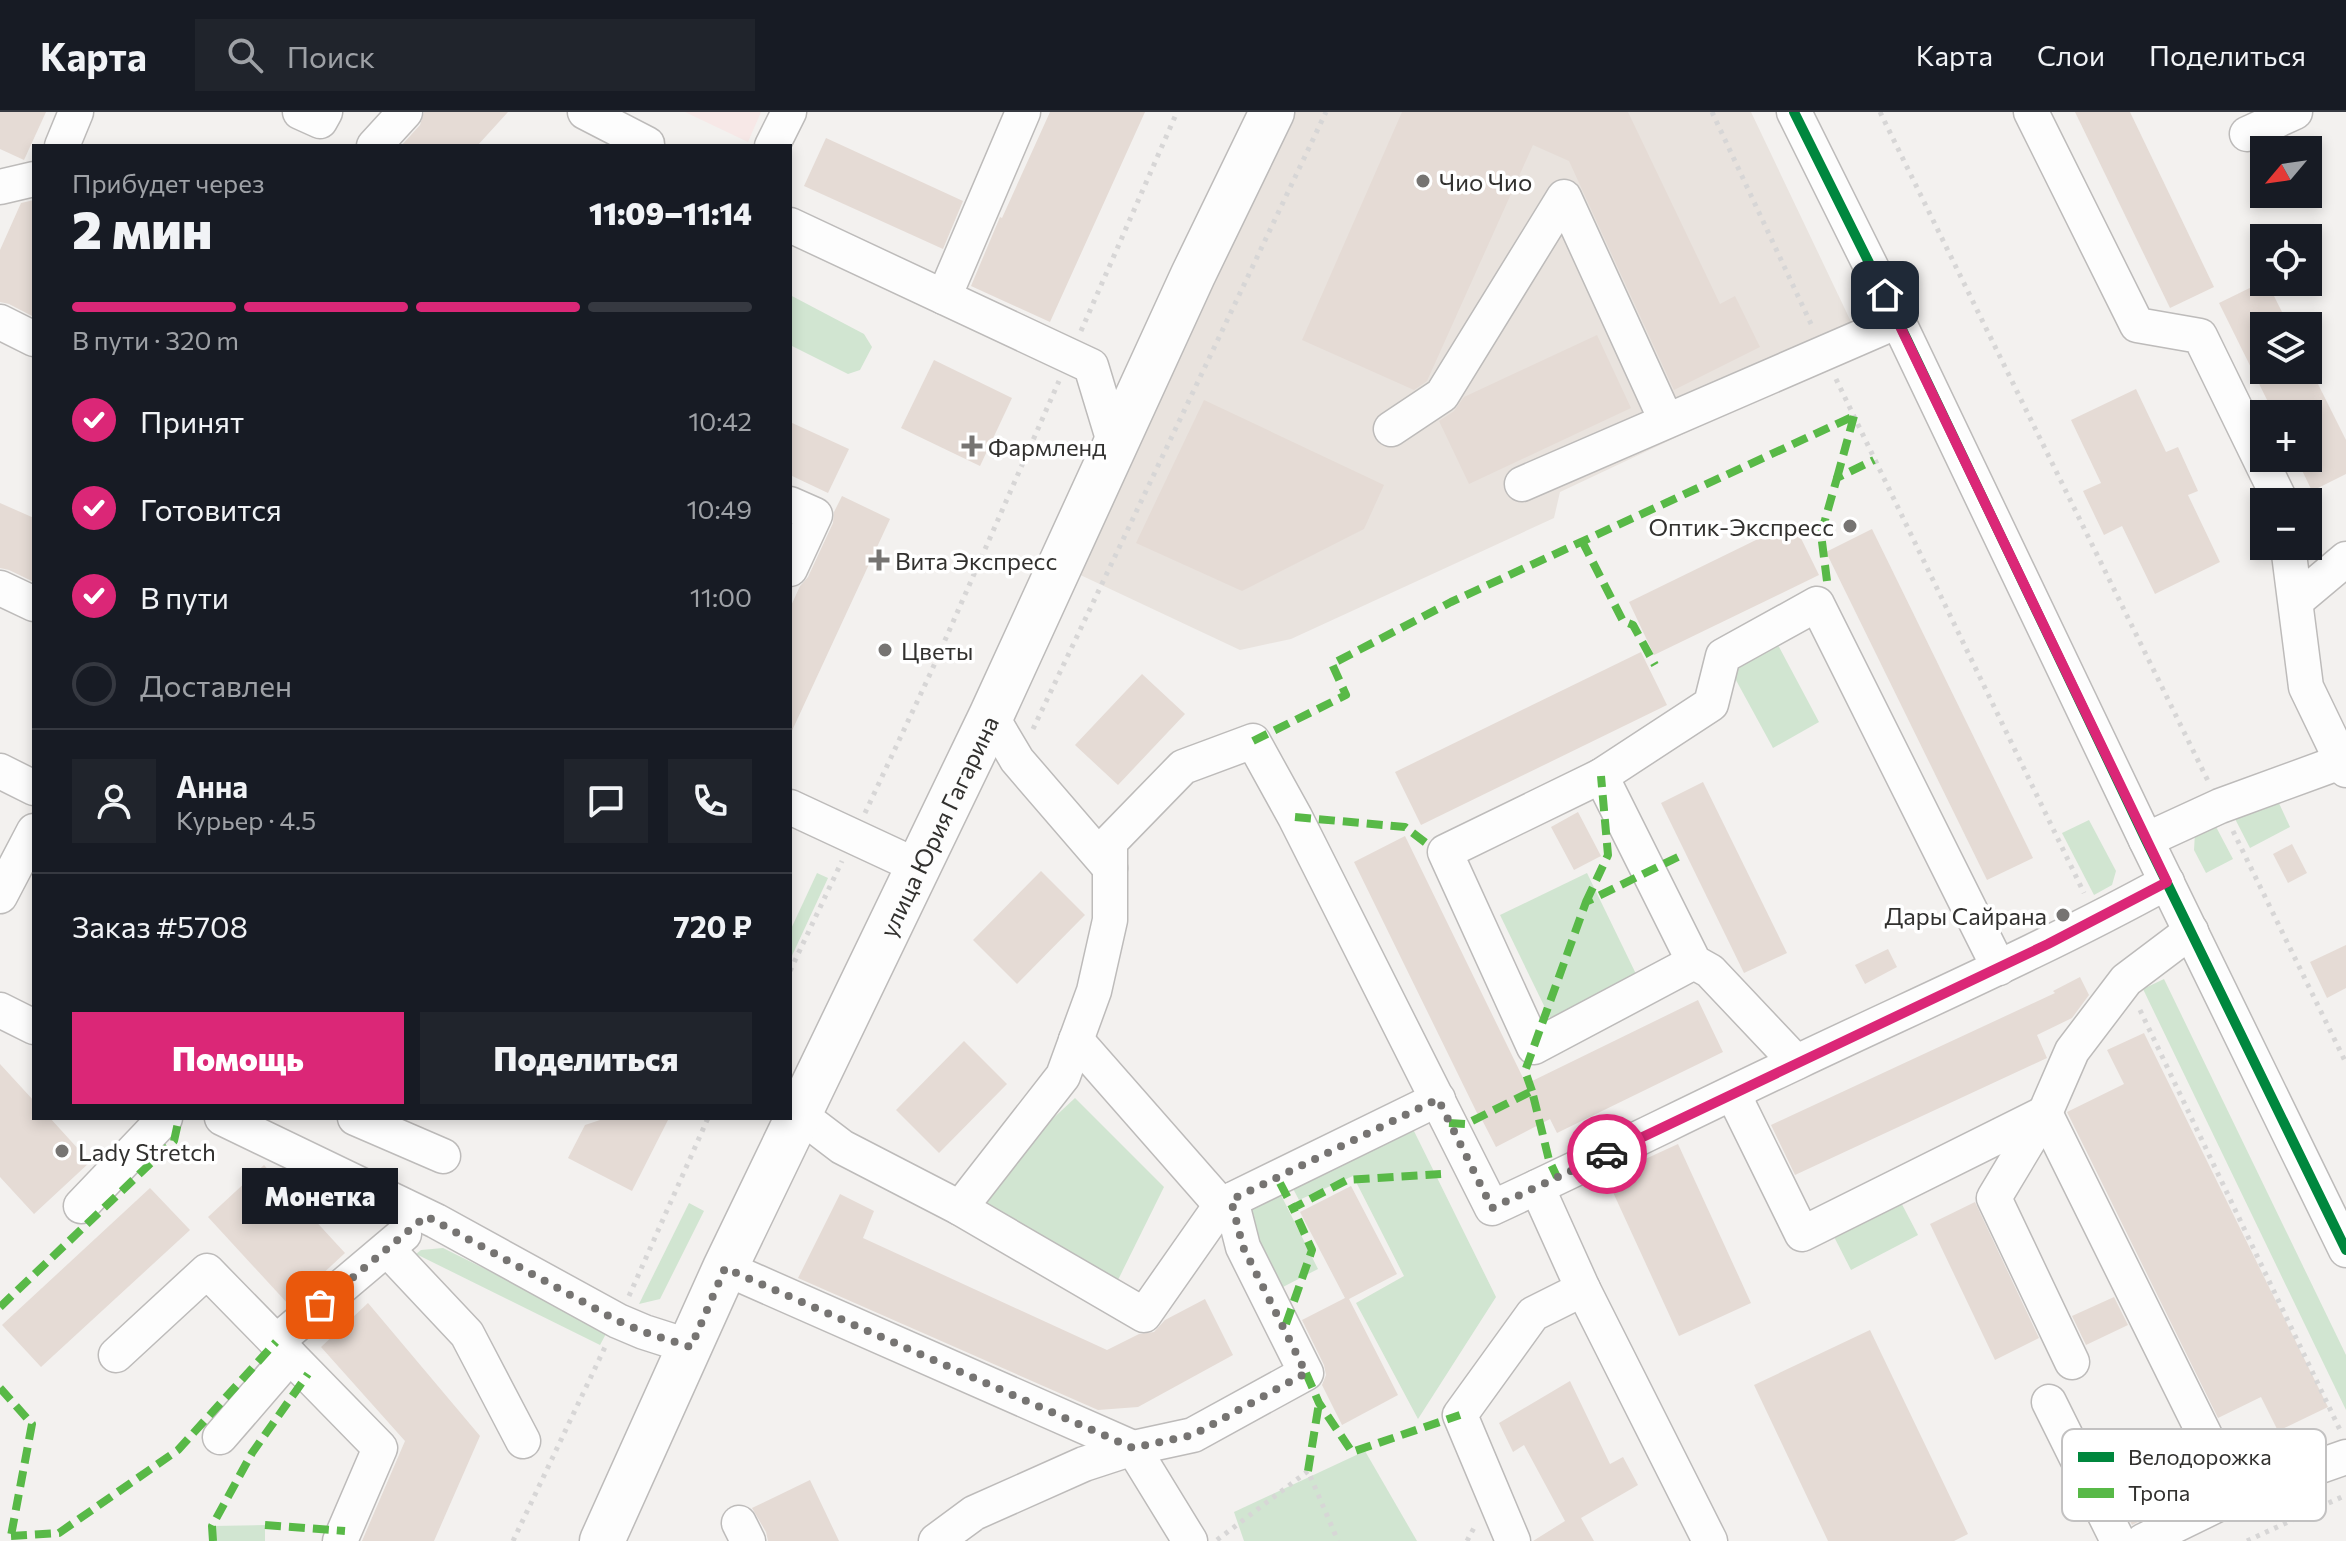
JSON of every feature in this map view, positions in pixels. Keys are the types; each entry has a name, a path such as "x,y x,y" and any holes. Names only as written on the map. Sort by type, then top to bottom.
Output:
{"main road":[{"name":"улица Юрия Гагарина","path":"602,1541 725,1268 991,716 1272,112"}],"street":[{"path":"63,144 76,112"},
{"path":"300,112 320,121 325,112"},
{"path":"376,144 405,112"},
{"path":"585,112 647,144"},
{"path":"773,144 789,112"},
{"path":"944,297 1023,112"},
{"path":"1794,112 2346,1250"},
{"path":"2031,112 2137,325 2200,336 2274,488"},
{"path":"2247,134 2295,112"},
{"path":"0,187 32,179"},
{"path":"1391,429 1442,395 1564,197 1666,420"},
{"path":"792,226 1091,366 1115,445"},
{"path":"1522,484 1898,321"},
{"path":"0,322 32,338"},
{"path":"792,505 815,515 792,565"},
{"path":"2296,601 2346,559"},
{"path":"2146,840 2220,806 2345,764 2306,687 2290,560"},
{"path":"0,588 32,603"},
{"path":"1694,962 1534,1047 1445,852 1601,776 1711,704 1723,656 1817,604 1999,968"},
{"path":"991,716 1017,760 1110,868"},
{"path":"960,1208 1063,1076 1094,991 1110,920 1110,842 1183,767 1253,741 1295,817 1492,1208 1999,968 2167,882"},
{"path":"0,771 32,787"},
{"path":"1601,776 1694,962 1710,971 1796,1062"},
{"path":"792,808 919,867"},
{"path":"0,896 32,835"},
{"path":"2072,1362 1994,1198 2045,1113 2072,1051 2126,980 2191,931"},
{"path":"0,1010 32,1026"},
{"path":"949,1537 974,1513 1084,1464 1133,1448 1193,1435 1306,1373 1243,1247 1226,1202 1076,1040"},
{"path":"1738,1091 1739,1106 1802,1234 2045,1113"},
{"path":"800,1115 842,1147 960,1208 1144,1315 1226,1202 1438,1099"},
{"path":"2045,1113 2203,1429"},
{"path":"81,1206 163,1120"},
{"path":"226,1120 426,1216 618,1321 691,1347"},
{"path":"360,1120 443,1156"},
{"path":"1537,1187 1583,1289 1710,1541"},
{"path":"220,1437 283,1349 426,1216"},
{"path":"387,1249 467,1334 523,1441"},
{"path":"725,1268 1133,1448 1190,1541"},
{"path":"116,1355 207,1271 380,1448 340,1541"},
{"path":"1513,1541 1460,1415 1533,1314 1583,1289"},
{"path":"2049,1402 2062,1429"},
{"path":"2326,1464 2346,1457"},
{"path":"2108,1521 2118,1541"},
{"path":"2143,1541 2184,1521"}],"path":[{"path":"792,967 931,672 1177,112"},
{"path":"1017,760 1326,112"},
{"path":"1712,112 2097,920"},
{"path":"1880,112 2346,1063"},
{"path":"2126,980 2346,1442"},
{"path":"2202,1426 2221,1429"},
{"path":"1216,1541 1308,1471 1338,1541"},
{"path":"2326,1504 2346,1495"},
{"path":"2247,1541 2290,1521"}],"shaded area":[{"path":"685,112 761,112 748,142"},
{"path":"1290,112 1751,112 1864,349 1560,492 1554,518 1291,639 1240,650 1074,572"}],"green space":[{"path":"792,296 864,334 872,347 860,370 848,374 792,346"},
{"path":"1778,645 1819,722 1773,748 1731,671"},
{"path":"2278,801 2290,827 2250,848 2232,813"},
{"path":"2089,820 2116,871 2112,885 2094,895 2062,833"},
{"path":"2214,823 2233,859 2206,873 2194,850 2195,833"},
{"path":"817,873 828,878 792,956 792,927"},
{"path":"1587,873 1637,976 1550,1018 1500,915"},
{"path":"2164,979 2346,1355 2346,1410 2143,989"},
{"path":"1075,1098 1164,1187 1114,1288 976,1203 1007,1161"},
{"path":"1411,1125 1496,1297 1418,1419 1356,1303 1404,1276 1353,1176 1299,1200 1290,1183"},
{"path":"1278,1189 1318,1269 1279,1289 1248,1222 1254,1202"},
{"path":"1895,1191 1918,1235 1851,1270 1828,1225"},
{"path":"689,1203 704,1211 660,1299 639,1304"},
{"path":"443,1248 608,1330 600,1345 416,1254 421,1250"},
{"path":"1365,1451 1417,1541 1244,1541 1234,1512"},
{"path":"265,1525 265,1541 213,1541 212,1526"}],"building":[{"path":"0,112 46,112 24,160 0,149"},
{"path":"424,112 508,112 479,144 403,144 420,125"},
{"path":"1050,112 1145,112 1050,322 971,286"},
{"path":"1402,112 1628,112 1720,304 1735,296 1760,347 1674,390 1569,161 1533,145 1427,381 1414,390 1302,340"},
{"path":"2075,112 2130,112 2214,287 2170,308"},
{"path":"826,138 963,201 943,249 804,186"},
{"path":"32,200 32,316 0,302 0,250 21,203"},
{"path":"2250,288 2250,296 2274,296 2282,312 2250,312 2250,366 2219,303"},
{"path":"1597,335 1631,408 1469,484 1439,421 1454,411 1464,397"},
{"path":"934,360 1012,398 980,466 901,428"},
{"path":"2259,384 2318,384 2346,440 2346,474 2318,488 2311,488 2303,472 2322,472 2322,400 2267,400"},
{"path":"2136,389 2166,452 2178,447 2198,491 2188,495 2220,562 2155,594 2122,526 2104,535 2083,491 2101,483 2071,420"},
{"path":"1204,400 1384,485 1364,529 1242,591 1136,543"},
{"path":"792,423 849,449 828,493 792,476"},
{"path":"842,496 890,519 792,731 792,604 833,523 834,512"},
{"path":"0,503 32,517 32,581 0,568"},
{"path":"1793,522 1819,575 1654,655 1629,602"},
{"path":"1872,529 2033,858 1987,880 1826,552"},
{"path":"1641,652 1667,705 1421,825 1395,772"},
{"path":"1142,674 1185,714 1118,785 1075,745"},
{"path":"1703,782 1787,953 1744,973 1661,803"},
{"path":"1578,812 1601,856 1574,870 1551,827"},
{"path":"1405,836 1526,1084 1698,1000 1723,1052 1557,1133 1550,1119 1496,1147 1354,862"},
{"path":"2292,844 2307,873 2288,883 2273,854"},
{"path":"1041,871 1085,915 1017,984 973,940"},
{"path":"2346,945 2346,988 2327,998 2310,962"},
{"path":"1888,949 1897,967 1865,984 1855,965"},
{"path":"2080,977 2089,995 2072,1018 2037,1035 2047,1058 1795,1175 1771,1125 2055,993 2053,991"},
{"path":"2144,1033 2328,1407 2282,1429 2277,1429 2261,1397 2218,1418 2067,1112 2124,1084 2107,1050"},
{"path":"964,1041 1007,1084 939,1153 896,1110"},
{"path":"0,1064 32,1099 32,1120 52,1120 90,1162 34,1214 0,1177"},
{"path":"600,1120 668,1120 632,1191 568,1158 585,1125"},
{"path":"1678,1144 1751,1303 1679,1336 1606,1177"},
{"path":"264,1165 345,1253 289,1305 208,1217"},
{"path":"1351,1186 1397,1274 1349,1299 1398,1395 1342,1425 1322,1385 1326,1375 1324,1365 1302,1320 1345,1298 1300,1212"},
{"path":"150,1188 190,1230 41,1367 2,1325"},
{"path":"840,1194 874,1211 863,1238 1107,1350 1139,1334 1154,1332 1165,1320 1205,1299 1233,1355 1138,1407 1098,1410 798,1278"},
{"path":"1975,1202 2039,1338 1995,1360 1930,1224"},
{"path":"2114,1297 2128,1325 2086,1345 2072,1316"},
{"path":"368,1303 480,1436 434,1541 362,1541 405,1441 321,1347"},
{"path":"1870,1330 1968,1534 1954,1541 1828,1541 1754,1385"},
{"path":"1570,1381 1610,1464 1623,1457 1638,1485 1581,1518 1594,1541 1533,1541 1565,1521 1524,1445 1513,1452 1499,1423"},
{"path":"810,1480 839,1541 768,1541 752,1508"}],"marked path":[{"path":"1837,478 1854,416"},
{"path":"1253,741 1346,695 1332,664 1451,602 1854,416"},
{"path":"1827,581 1821,534 1837,478 1874,460"},
{"path":"1582,541 1623,621 1633,625 1655,665"},
{"path":"1586,902 1608,855 1601,776"},
{"path":"1295,817 1405,827 1426,843"},
{"path":"1532,1091 1525,1071 1586,902 1678,857"},
{"path":"1449,1123 1466,1124 1532,1091 1549,1160 1557,1177"},
{"path":"0,1307 174,1141 179,1120"},
{"path":"1286,1324 1312,1250 1293,1208 1347,1180 1441,1174"},
{"path":"1280,1183 1293,1208"},
{"path":"11,1536 59,1533 178,1450 276,1342"},
{"path":"1306,1373 1319,1403 1352,1452 1460,1415"},
{"path":"213,1541 212,1526 252,1453 308,1374"},
{"path":"0,1388 32,1424 10,1541"},
{"path":"1308,1471 1319,1403"},
{"path":"265,1525 345,1531"}],"cycle path":[{"path":"1794,112 2346,1250"}],"way so far":[{"path":"320,1305 426,1216 618,1321 691,1347 725,1268 1133,1448 1193,1435 1306,1373 1243,1247 1231,1200 1438,1099 1492,1208 1607,1154"}],"place":[{"name":"Чио Чио","path":"1423,181"},
{"name":"Фармленд","path":"972,446"},
{"name":"Оптик-Экспресс","path":"1850,526"},
{"name":"Вита Экспресс","path":"879,560"},
{"name":"Цветы","path":"885,650"},
{"name":"Дары Сайрана","path":"2063,915"},
{"name":"Lady Stretch","path":"62,1151"},
{"name":"Монетка","path":"320,1305"}],"route":[{"path":"1607,1154 1999,968 2167,882 1885,295"}]}
